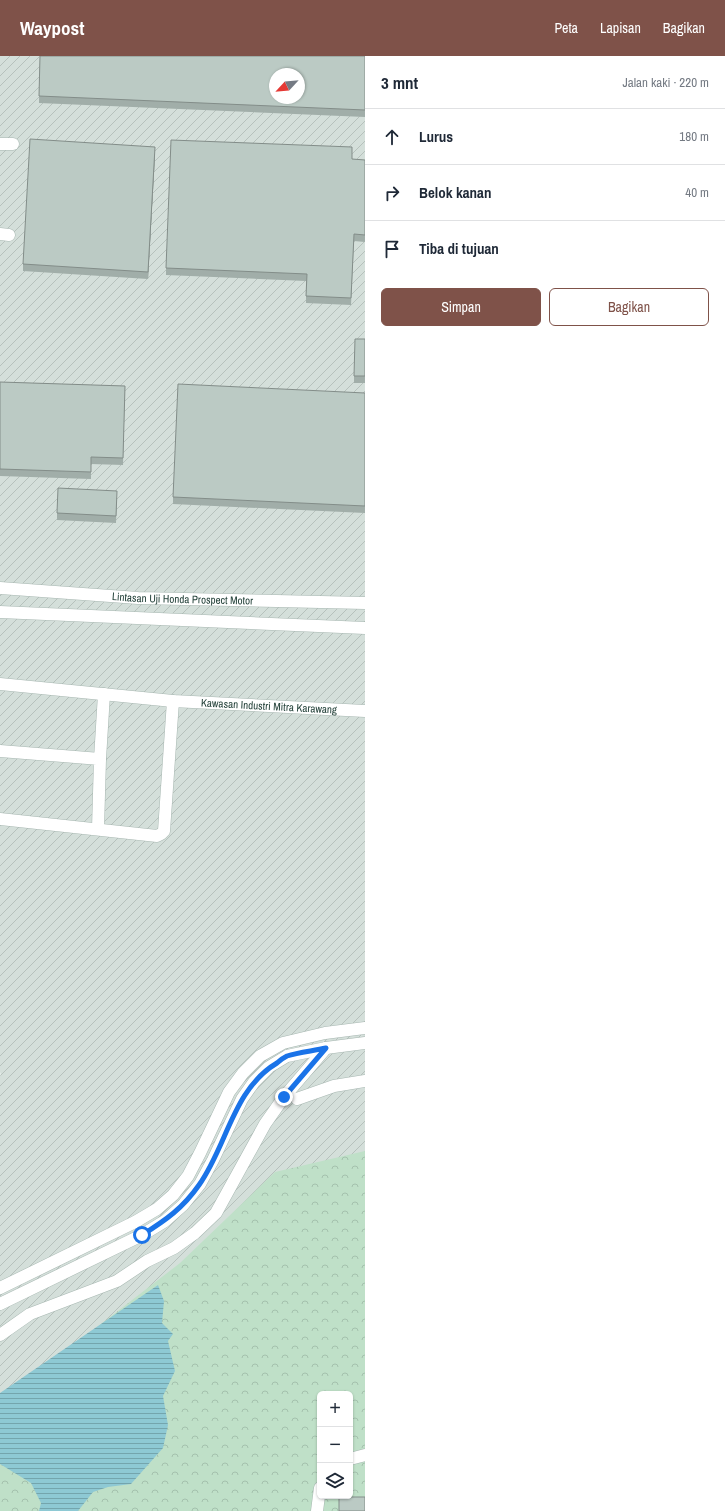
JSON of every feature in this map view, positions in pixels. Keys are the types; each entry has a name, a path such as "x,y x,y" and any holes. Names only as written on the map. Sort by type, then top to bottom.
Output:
{"street":[{"path":"0,144 13,144"},
{"name":"Lintasan Uji Honda Prospect Motor","path":"0,588 138,598 365,603"},
{"name":"Lintasan Uji Honda Prospect Motor","path":"0,612 365,628"},
{"name":"Kawasan Industri Mitra Karawang","path":"0,684 173,701 365,711"},
{"path":"98,829 104,694"},
{"path":"0,819 157,836 161,834 164,831 173,701"},
{"path":"0,751 100,759"},
{"path":"0,1288 135,1222 157,1209 173,1195 188,1176 229,1092 243,1073 260,1056 283,1042 325,1033 365,1028"},
{"path":"0,1304 142,1235 165,1221 183,1205 200,1184 242,1099 254,1082 269,1067 287,1056 365,1042"},
{"path":"0,1335 30,1314 117,1281 147,1261 174,1248 195,1233 216,1213 265,1124 284,1097 326,1048"},
{"path":"298,1099 334,1086 365,1081"},
{"path":"353,1458 365,1455"},
{"path":"317,1511 318,1499"}],"shaded area":[{"path":"0,56 365,56 365,1511 0,1511"}],"green space":[{"path":"365,1151 365,1511 0,1511 0,1402 180,1263 275,1172"}],"water":[{"path":"158,1285 164,1301 162,1323 173,1334 168,1341 175,1371 163,1396 168,1425 163,1448 131,1484 108,1487 93,1492 78,1511 39,1511 41,1503 31,1483 0,1464 0,1393"}],"building":[{"path":"40,56 365,56 365,110 39,96"},
{"path":"30,139 155,147 148,272 23,264"},
{"path":"171,140 352,147 352,159 365,160 365,235 354,234 351,298 306,296 307,274 166,268"},
{"path":"355,339 365,339 365,376 354,376"},
{"path":"0,382 125,386 123,458 91,457 91,472 0,469"},
{"path":"178,384 365,393 365,506 173,497"},
{"path":"58,488 117,491 116,516 57,513"},
{"path":"365,1497 365,1511 339,1511 339,1499"}],"route":[{"path":"142,1235 165,1221 183,1205 200,1184 242,1099 254,1082 269,1067 287,1056 326,1048 284,1097"}]}
